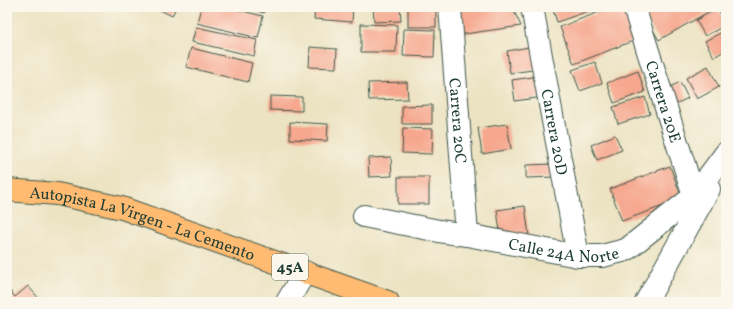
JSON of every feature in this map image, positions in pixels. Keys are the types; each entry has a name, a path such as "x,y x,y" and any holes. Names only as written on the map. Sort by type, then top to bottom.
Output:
{"main road":[{"name":"Autopista La Virgen - La Cemento","path":"7,190 57,194 122,208 388,302"}],"street":[{"name":"Carrera 20C","path":"450,7 466,235"},
{"name":"Carrera 20D","path":"532,7 578,256"},
{"name":"Carrera 20E","path":"634,7 694,196"},
{"name":"Calle 24A Norte","path":"364,216 578,256 602,256 626,250 694,196 726,153"},
{"path":"646,302 726,158"},
{"path":"287,302 305,272"}],"building":[{"path":"154,7 176,7 172,16"},
{"path":"201,7 226,7 263,16 258,38 197,23"},
{"path":"243,7 266,7 264,13"},
{"path":"315,7 353,7 352,22 314,19"},
{"path":"373,7 400,7 401,21 374,22"},
{"path":"408,7 436,7 436,27 408,27"},
{"path":"455,7 512,7 521,26 457,35"},
{"path":"552,7 600,7 557,22"},
{"path":"612,7 626,7 638,39 574,64 560,27"},
{"path":"639,7 717,7 659,40"},
{"path":"718,9 726,25 705,36 696,20"},
{"path":"361,24 397,25 396,52 361,52"},
{"path":"196,27 257,40 254,56 192,42"},
{"path":"404,29 435,30 434,57 403,56"},
{"path":"726,30 726,50 714,57 705,41"},
{"path":"535,46 540,69 510,73 507,51"},
{"path":"310,47 337,49 336,68 309,67"},
{"path":"191,48 252,63 248,82 186,67"},
{"path":"595,62 602,83 580,91 572,70"},
{"path":"708,66 719,87 697,99 686,78"},
{"path":"638,71 645,92 614,103 607,83"},
{"path":"540,76 543,97 515,101 512,80"},
{"path":"407,82 408,99 369,100 368,83"},
{"path":"680,82 688,98 674,105 666,89"},
{"path":"270,96 302,97 302,111 270,110"},
{"path":"645,97 650,114 618,124 613,107"},
{"path":"432,105 432,124 402,124 402,106"},
{"path":"290,122 328,124 327,141 290,139"},
{"path":"507,124 511,149 482,154 478,128"},
{"path":"403,128 433,129 432,154 402,153"},
{"path":"615,135 622,150 597,160 591,145"},
{"path":"391,157 392,176 369,177 368,158"},
{"path":"554,164 555,177 526,178 526,165"},
{"path":"670,166 682,199 622,221 610,189"},
{"path":"398,177 429,177 429,204 398,204"},
{"path":"525,206 529,236 501,240 497,210"},
{"path":"28,286 42,302 7,302 7,287 15,297"}]}
